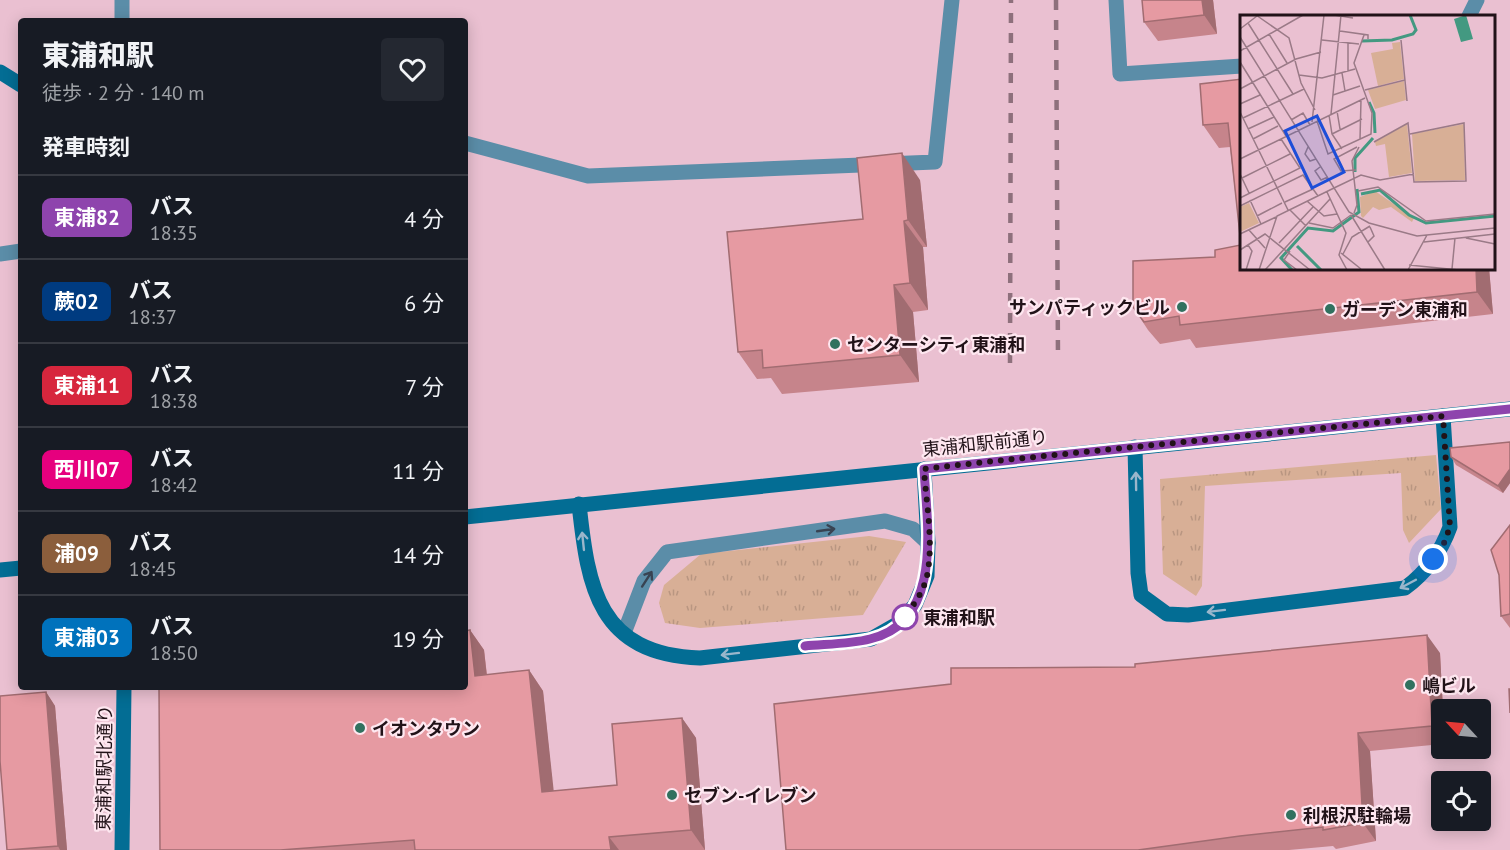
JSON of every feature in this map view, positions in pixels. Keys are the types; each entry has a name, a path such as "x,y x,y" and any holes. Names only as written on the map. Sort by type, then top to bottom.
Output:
{"street":[{"path":"122,0 122,18"},
{"path":"468,144 588,176 935,162 952,0"},
{"path":"1116,0 1120,74 1240,66"},
{"path":"1470,15 1477,0"},
{"path":"0,72 18,83"},
{"path":"0,254 18,251"},
{"name":"東浦和駅前通り","path":"468,517 1510,409"},
{"path":"1136,447 1138,573 1141,595 1167,614 1188,615 1405,588 1422,575 1444,543 1450,527 1443,416"},
{"path":"579,504 586,564 594,591 606,616 644,647 663,653 700,658 871,639 899,623 915,605 927,576 928,543 924,469"},
{"path":"624,633 644,581 667,552 885,521 913,529 928,543"},
{"path":"0,570 18,568"},
{"name":"東浦和駅北通り","path":"122,850 124,690"}],"green space":[{"path":"1436,455 1441,509 1409,543 1403,530 1401,473 1205,486 1202,586 1196,596 1163,574 1160,479"},
{"path":"869,536 906,542 863,615 700,628 665,623 659,603 664,585 701,554"}],"building":[{"path":"1142,0 1202,0 1204,15 1144,22"},
{"path":"1240,79 1240,236 1228,123 1203,125 1200,84"},
{"name":"センターシティ東浦和","path":"902,153 908,220 904,221 910,283 894,285 900,355 763,368 762,350 738,352 727,232 863,219 857,158"},
{"path":"1240,245 1240,270 1476,270 1477,292 1180,325 1179,316 1144,322 1133,307 1133,261 1215,257 1215,250"},
{"path":"1510,442 1510,469 1498,486 1451,457 1450,448"},
{"path":"1510,525 1510,614 1501,616 1499,575 1491,550"},
{"name":"イオンタウン","path":"468,630 470,630 475,676 529,670 542,792 617,785 612,724 682,718 691,830 609,837 611,850 415,850 414,840 280,850 160,850 159,690 468,690"},
{"path":"1427,635 1431,726 1358,733 1363,823 1323,830 1323,827 1138,850 786,850 774,704 951,684 951,668 1135,667 1135,664"},
{"path":"46,692 58,846 7,850 0,761 0,696"}],"railway":[{"path":"1010,363 1011,0"},
{"path":"1056,0 1058,360"}],"bus line":[{"name":"東浦82","path":"805,646 871,639 899,623 915,605 927,576 928,543 924,469 1510,409"}],"place":[{"name":"サンパティックビル","path":"1182,307"},
{"name":"ガーデン東浦和","path":"1330,309"},
{"name":"センターシティ東浦和","path":"835,344"},
{"name":"東浦和駅","path":"905,617"},
{"name":"嶋ビル","path":"1410,685"},
{"name":"イオンタウン","path":"360,728"},
{"name":"セブン-イレブン","path":"672,795"},
{"name":"利根沢駐輪場","path":"1291,815"}],"route":[{"path":"905,617 899,623 915,605 927,576 928,543 924,469 985,462 1443,416 1450,527 1444,543 1433,559"}]}
